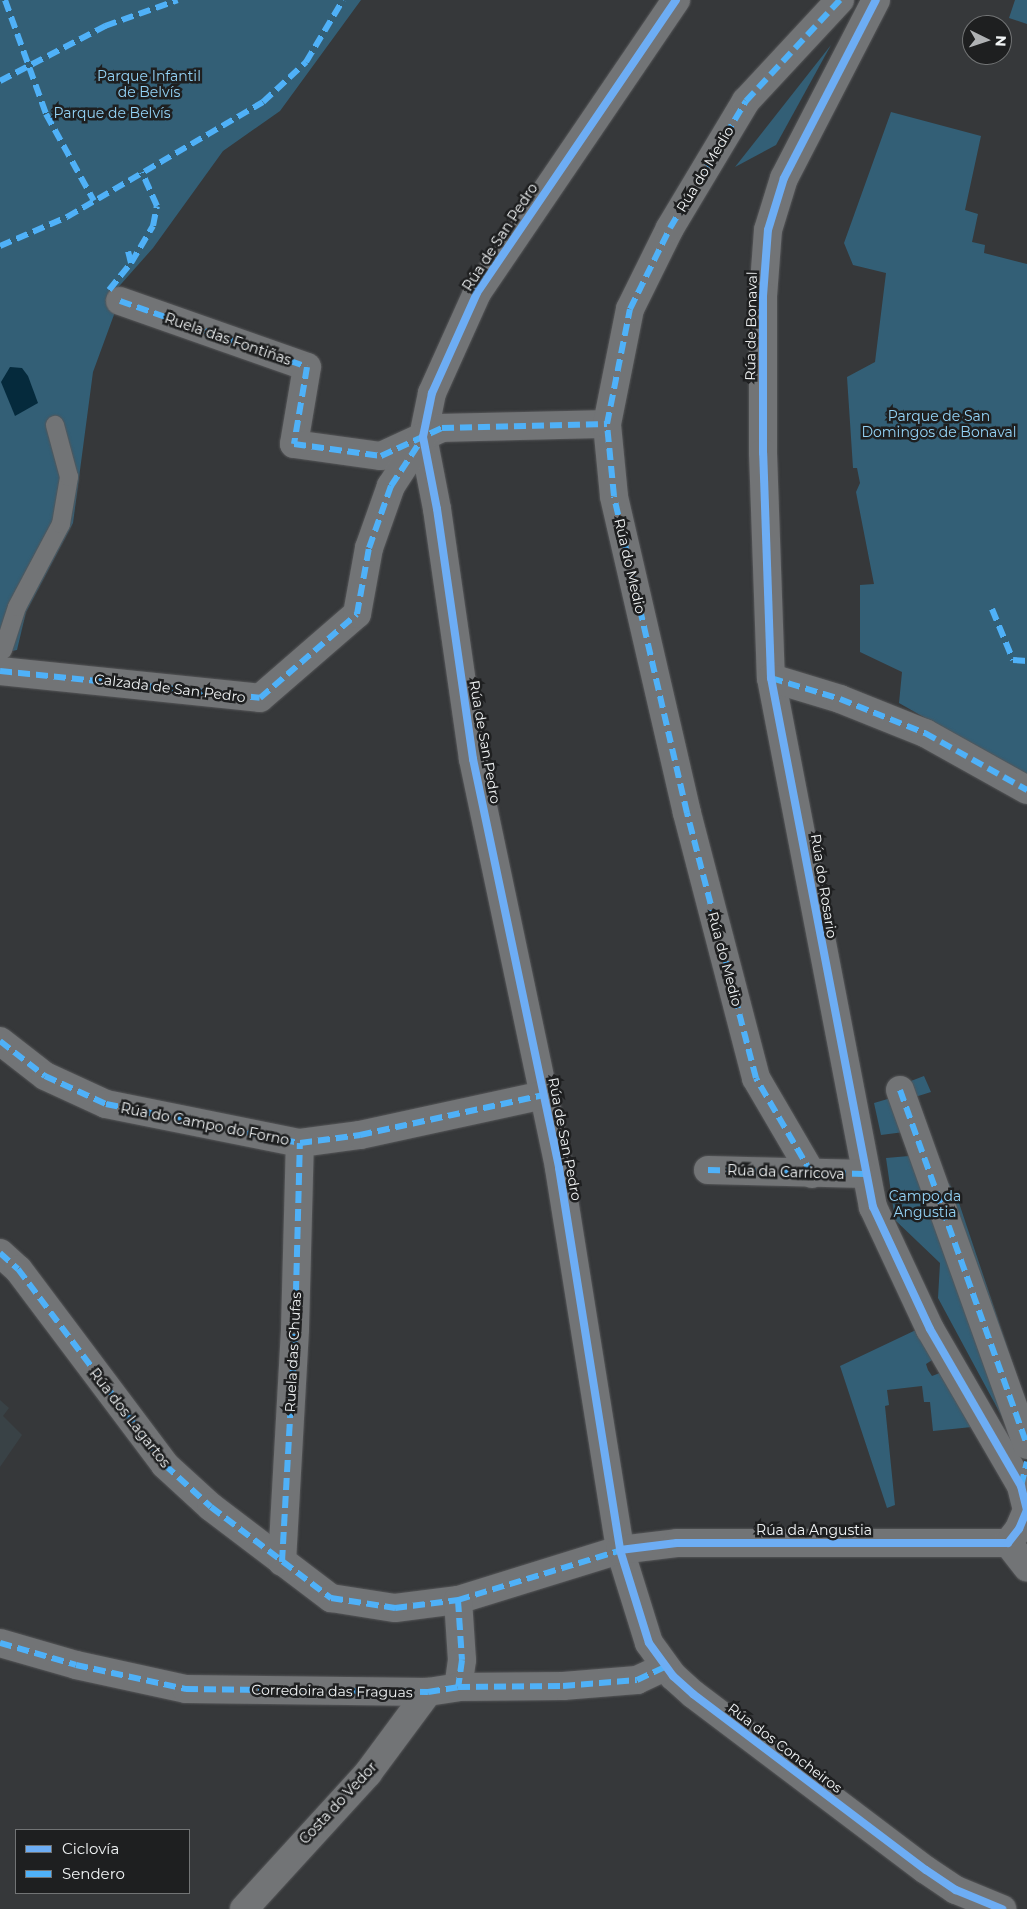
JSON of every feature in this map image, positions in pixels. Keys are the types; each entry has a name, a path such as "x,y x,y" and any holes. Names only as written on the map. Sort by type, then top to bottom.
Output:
{"street":[{"name":"Rúa de San Pedro","path":"620,1550 544,1095 473,759 437,509 423,437 432,393 449,348 478,293 676,0"},
{"name":"Rúa do Medio","path":"812,1174 756,1078 687,813 614,496 607,424 611,393 630,308 670,228 746,101 812,33 840,0"},
{"name":"Rúa de Bonaval","path":"771,678 763,403 768,230 784,178 876,0"},
{"name":"Ruela das Fontiñas","path":"120,301 307,367 294,444 381,456 423,437"},
{"path":"423,437 442,428 607,424"},
{"name":"Calzada de San Pedro","path":"2,660 260,698 357,614 369,548 391,486 423,437"},
{"path":"771,678 840,699 925,733 1027,790"},
{"name":"Rúa do Rosario","path":"771,678 852,1097 865,1174 873,1207 930,1329 1025,1478 1026,1510 1019,1530 1008,1543"},
{"name":"Rúa do Campo do Forno","path":"0,1041 45,1076 106,1104 300,1142 360,1135 544,1095"},
{"path":"900,1090 1027,1445"},
{"name":"Ruela das Chufas","path":"282,1562 295,1329 300,1142"},
{"name":"Rúa da Carricova","path":"708,1170 865,1174"},
{"name":"Rúa dos Lagartos","path":"0,1253 18,1269 165,1465 282,1562 331,1598 395,1608 458,1600"},
{"name":"Rúa da Angustia","path":"458,1600 620,1550 677,1543 1008,1543"},
{"path":"1008,1543 1027,1567"},
{"name":"Rúa dos Concheiros","path":"620,1550 638,1616 649,1644 665,1667 693,1694 926,1870 956,1890 1002,1909"},
{"path":"458,1600 462,1660 458,1687"},
{"name":"Corredoira das Fraguas","path":"0,1644 76,1665 186,1689 428,1692 458,1687 563,1686 637,1680 665,1667"},
{"name":"Costa do Vedor","path":"244,1909 368,1773 428,1692"}],"lane":[{"path":"2,660 17,607 61,524 69,477 55,425"}],"shaded area":[{"path":"10,367 22,368 28,376 38,403 15,416 1,382"},
{"path":"0,1400 9,1408 3,1416 22,1435 0,1467"}],"green space":[{"name":"Parque de Belvís","path":"0,0 361,0 280,111 223,151 153,248 114,292 115,312 93,372 73,523 26,612 17,650 12,651 0,650"},
{"path":"1015,0 1027,0 1027,24 1012,19 1012,15 1010,15"},
{"path":"831,45 776,145 735,167"},
{"name":"Parque de San Domingos de Bonaval","path":"891,112 981,136 965,210 978,214 972,242 985,245 984,253 1027,264 1027,776 899,703 902,672 860,652 860,585 874,584 856,492 860,483 857,468 853,468 847,377 875,362 886,273 853,265 844,243"},
{"name":"Campo da Angustia","path":"924,1076 931,1092 915,1097 941,1172 956,1194 1027,1406 1021,1452 938,1298 940,1263 895,1220 886,1158 909,1156 909,1151 904,1132 881,1135 874,1103 908,1093 903,1084"},
{"path":"918,1329 937,1357 926,1364 928,1370 932,1376 945,1371 972,1427 933,1431 930,1402 924,1402 922,1386 887,1390 889,1405 885,1406 895,1505 887,1508 840,1366"}],"marked path":[{"path":"5,0 46,114 94,201"},
{"path":"0,81 105,26 178,0"},
{"path":"0,246 67,217 263,102 306,62 343,0"},
{"path":"812,1174 756,1078 687,813 614,496 607,424 630,309 670,228 746,101 840,0"},
{"path":"131,263 153,226 157,206 142,172"},
{"path":"109,290 131,263 128,251"},
{"path":"120,301 307,367 294,444 381,456 442,428 607,424"},
{"path":"0,671 260,698 357,614 369,548 391,486 422,439"},
{"path":"992,609 1013,660 1027,661"},
{"path":"771,678 840,699 925,733 1027,790"},
{"path":"0,1041 45,1076 106,1104 300,1143 360,1135 544,1095"},
{"path":"900,1090 1027,1445"},
{"path":"282,1562 295,1329 300,1143"},
{"path":"708,1170 865,1174"},
{"path":"0,1253 18,1269 165,1465 211,1507 331,1598 395,1608 458,1600 625,1549"},
{"path":"1021,1486 1027,1462"},
{"path":"458,1600 462,1660 458,1687"},
{"path":"0,1643 76,1665 186,1689 428,1692 458,1687 563,1686 637,1680 665,1667"}],"cycle path":[{"path":"676,0 477,293 432,393 423,437 437,509 473,759 559,1168 620,1550 649,1643 673,1676 693,1694 926,1870 956,1890 1002,1909"},
{"path":"620,1550 677,1543 1008,1543 1019,1529 1027,1510 1021,1486 930,1329 873,1207 771,678 763,453 763,296 768,230 784,178 876,0"}],"park label":[{"name":"Parque Infantil de Belvís","path":"149,84"}]}
